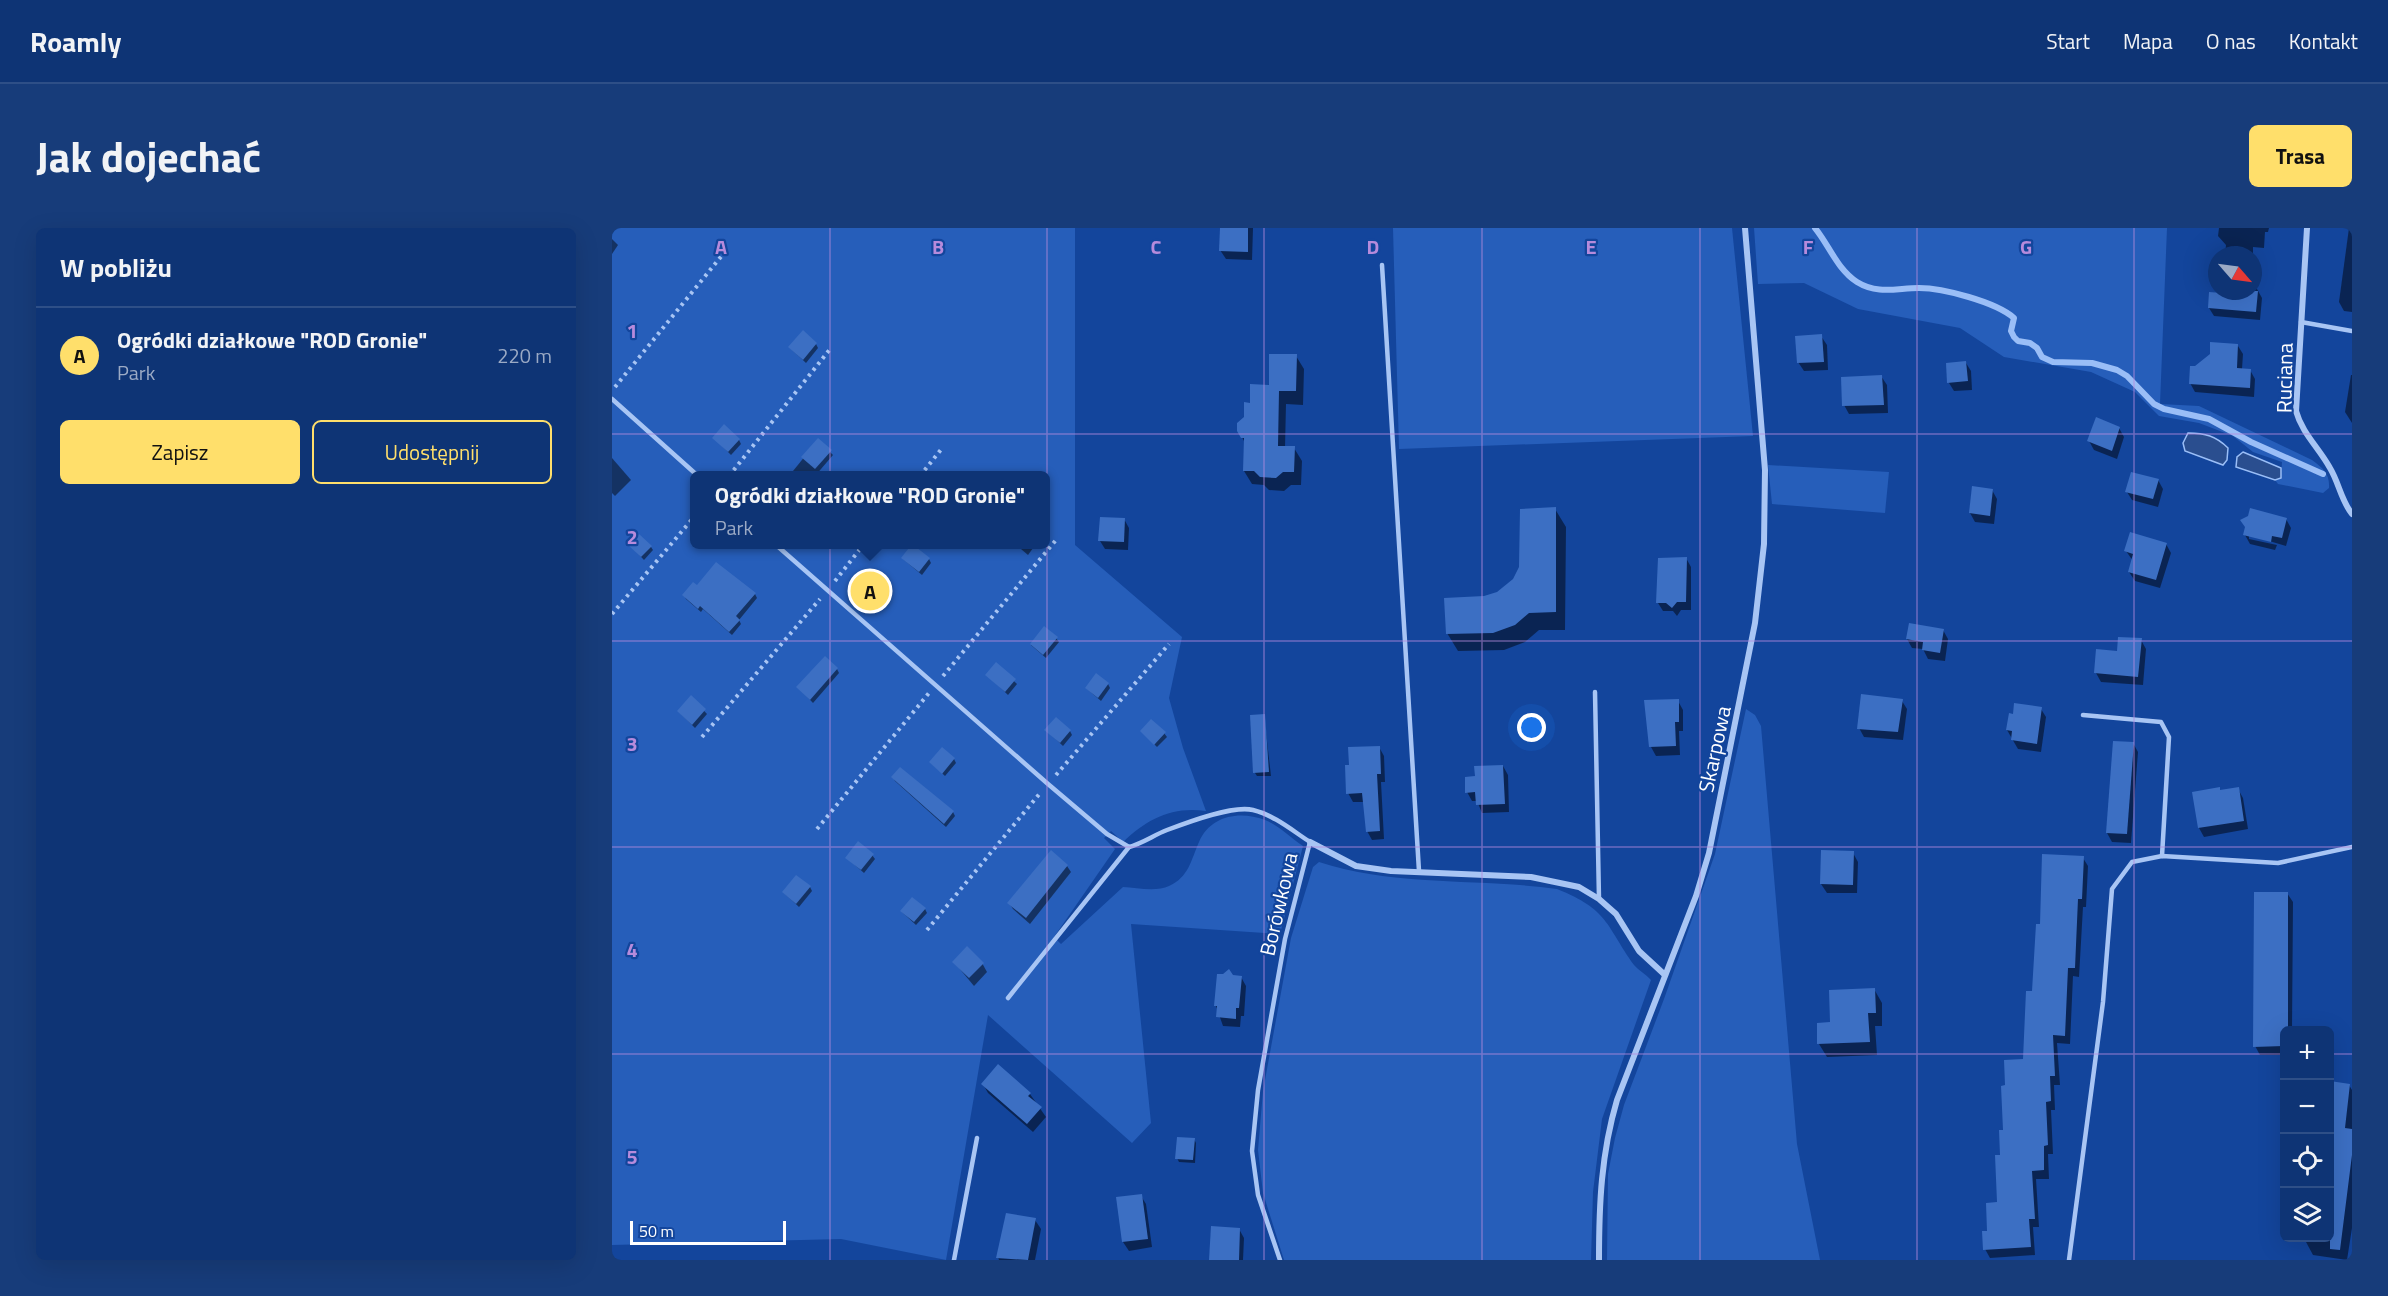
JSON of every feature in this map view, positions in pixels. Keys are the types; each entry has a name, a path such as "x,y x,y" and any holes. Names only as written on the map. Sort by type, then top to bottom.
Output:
{"street":[{"name":"Skarpowa","path":"1599,1260 1599,1196 1608,1131 1617,1100 1696,896 1709,854 1743,687 1760,583 1764,470 1745,228"},
{"name":"Ruciana","path":"2307,228 2298,418 2300,425 2328,465 2343,502 2352,514"},
{"name":"Borówkowa","path":"1310,842 1356,866 1556,880 1578,887 1599,899 1616,914 1639,951 1665,975"}],"lane":[{"path":"1382,265 1419,872"},
{"path":"2301,322 2352,331"},
{"path":"612,399 692,471"},
{"path":"781,549 1099,827 1129,847"},
{"path":"1595,692 1599,899"},
{"path":"2083,715 2161,722 2169,737 2162,856"},
{"path":"1008,998 1129,847 1141,844 1166,830 1238,809 1251,809 1265,814 1310,842"},
{"name":"Borówkowa","path":"1280,1260 1258,1195 1252,1151 1258,1090 1285,939 1310,842"},
{"path":"2068,1260 2103,1002 2112,889 2132,862 2162,856 2278,863 2352,847"},
{"path":"954,1260 977,1138"}],"path":[{"path":"612,391 728,248"},
{"path":"733,471 831,348"},
{"path":"924,471 943,447"},
{"path":"612,614 690,522"},
{"path":"702,737 860,549"}],"shaded area":[{"path":"612,228 1075,228 1075,545 1182,637 1169,698 1183,748 1206,811 1182,810 1161,816 1141,827 1123,842 1111,831 1104,838 1115,849 1054,937 1061,944 1123,887 1159,889 1176,882 1185,873 1204,833 1210,826 1226,817 1245,816 1265,820 1280,828 1303,846 1280,934 1131,924 1151,1123 1132,1143 988,1015 946,1260 841,1239 612,1245"},
{"path":"1393,228 1732,228 1753,436 1399,449"},
{"path":"1754,228 2167,228 2160,404 2199,406 2312,460 2325,472 2329,488 2323,493 2278,484 2275,480 2281,478 2282,462 2253,452 2233,436 2199,423 2159,416 2135,392 2091,372 2004,357 1960,328 1858,309 1804,283 1758,284"},
{"path":"2188,433 2215,438 2228,448 2227,460 2223,465 2185,451 2183,443"},
{"path":"2243,452 2281,468 2281,478 2275,480 2236,467 2237,457"},
{"path":"1768,465 1889,472 1885,513 1772,504"},
{"path":"1746,709 1755,715 1761,726 1797,1144 1820,1260 1607,1260 1608,1174 1615,1138 1624,1105 1715,854"},
{"path":"1319,862 1348,870 1407,879 1557,889 1597,911 1611,928 1634,965 1651,980 1602,1119 1593,1192 1591,1260 1284,1260 1263,1193 1258,1150 1263,1091 1291,938 1313,867"}],"building":[{"path":"1220,228 1248,228 1248,252 1219,251"},
{"path":"2208,300 2257,300 2256,312 2208,308"},
{"path":"803,330 817,343 803,360 788,347"},
{"path":"1822,334 1824,362 1797,363 1795,336"},
{"path":"2210,342 2238,344 2237,368 2251,369 2250,388 2189,384 2190,366 2195,366 2210,354"},
{"path":"1269,354 1297,354 1296,391 1279,391 1278,446 1295,446 1294,472 1283,472 1276,478 1260,477 1254,471 1243,471 1244,438 1241,438 1237,431 1237,423 1244,417 1244,402 1250,403 1250,384 1269,385"},
{"path":"1966,361 1968,381 1947,383 1946,363"},
{"path":"1882,375 1884,405 1842,406 1841,377"},
{"path":"2096,417 2120,427 2112,451 2087,441"},
{"path":"724,424 740,439 728,452 712,438"},
{"path":"818,438 832,450 815,469 801,457"},
{"path":"2131,472 2159,479 2153,499 2125,492"},
{"path":"1972,486 1993,489 1990,516 1969,513"},
{"path":"1556,507 1556,612 1529,613 1515,625 1493,633 1446,634 1444,598 1484,596 1497,592 1513,579 1519,567 1520,509"},
{"path":"2250,508 2287,518 2282,538 2272,536 2271,542 2243,535 2245,527 2240,520 2248,516"},
{"path":"1100,517 1125,518 1124,542 1098,541"},
{"path":"2130,532 2167,543 2156,580 2128,572 2133,554 2124,551"},
{"path":"639,534 652,546 641,557 628,545"},
{"path":"908,549 918,549 930,558 919,572 901,558"},
{"path":"1687,557 1686,602 1677,602 1672,608 1666,603 1656,603 1658,558"},
{"path":"716,562 756,593 736,616 740,620 729,632 700,606 698,609 682,595 693,582 697,585"},
{"path":"1909,623 1944,629 1940,653 1922,650 1923,642 1906,639"},
{"path":"1044,626 1058,637 1043,655 1030,644"},
{"path":"2118,637 2142,638 2138,677 2094,673 2096,649 2117,651"},
{"path":"825,656 838,668 810,700 796,687"},
{"path":"996,662 1016,679 1005,692 985,675"},
{"path":"1096,673 1109,683 1098,698 1085,688"},
{"path":"1861,694 1903,699 1898,732 1857,729"},
{"path":"691,695 706,709 692,725 677,711"},
{"path":"1679,699 1679,722 1675,722 1676,746 1649,747 1644,700"},
{"path":"2014,703 2042,707 2037,744 2011,740 2012,731 2006,730 2009,713 2013,714"},
{"path":"1265,714 1269,772 1253,773 1250,715"},
{"path":"1056,717 1071,730 1060,743 1044,730"},
{"path":"1151,719 1166,732 1154,745 1140,731"},
{"path":"2113,741 2134,742 2127,834 2106,833"},
{"path":"1380,746 1381,774 1377,774 1380,831 1366,832 1362,793 1346,794 1345,765 1349,765 1348,747"},
{"path":"942,747 955,758 942,774 929,762"},
{"path":"1503,765 1505,804 1476,805 1475,792 1465,793 1465,777 1475,776 1474,766"},
{"path":"900,767 954,811 944,824 891,777"},
{"path":"2220,787 2220,790 2239,787 2244,821 2198,828 2192,792"},
{"path":"858,841 874,854 861,870 845,858"},
{"path":"1051,850 1068,865 1026,918 1007,903"},
{"path":"1821,850 1854,851 1853,885 1820,884"},
{"path":"2042,854 2084,856 2082,899 2078,899 2075,968 2068,968 2065,1036 2053,1035 2055,1076 2050,1076 2051,1101 2046,1102 2048,1145 2044,1146 2044,1170 2032,1171 2035,1219 2029,1219 2031,1247 1983,1250 1982,1231 1987,1231 1986,1203 1997,1202 1995,1155 2000,1155 1999,1130 2003,1130 2001,1086 2005,1085 2004,1060 2023,1059 2026,991 2032,991 2036,924 2040,924"},
{"path":"796,875 811,886 796,904 782,892"},
{"path":"2254,892 2288,892 2288,1026 2280,1026 2280,1046 2253,1047"},
{"path":"912,897 926,908 914,922 900,911"},
{"path":"967,946 984,963 969,978 952,962"},
{"path":"1229,969 1233,975 1242,976 1236,1019 1216,1017 1217,1006 1214,1006 1217,974 1223,974"},
{"path":"1875,988 1876,1013 1868,1013 1870,1042 1817,1044 1817,1023 1830,1022 1829,990"},
{"path":"998,1064 1031,1093 1028,1096 1042,1107 1027,1124 981,1084"},
{"path":"2334,1082 2350,1084 2345,1128 2352,1129 2352,1155 2340,1250 2330,1249 2330,1242 2334,1242"},
{"path":"1177,1137 1195,1138 1193,1160 1175,1159"},
{"path":"1142,1194 1148,1239 1122,1242 1116,1197"},
{"path":"1006,1213 1036,1218 1028,1260 996,1258"},
{"path":"1211,1226 1240,1228 1239,1260 1209,1260"}],"waterway":[{"path":"1815,228 1850,277 1865,286 1880,290 1919,288 1941,290 1982,301 2014,318 2011,331 2014,337 2018,341 2030,343 2037,348 2042,357 2053,362 2092,363 2117,370 2127,376 2154,404 2164,409 2209,419 2251,442 2323,474"}],"place":[{"name":"Ogródki działkowe \"ROD Gronie\"","path":"870,591"}]}
